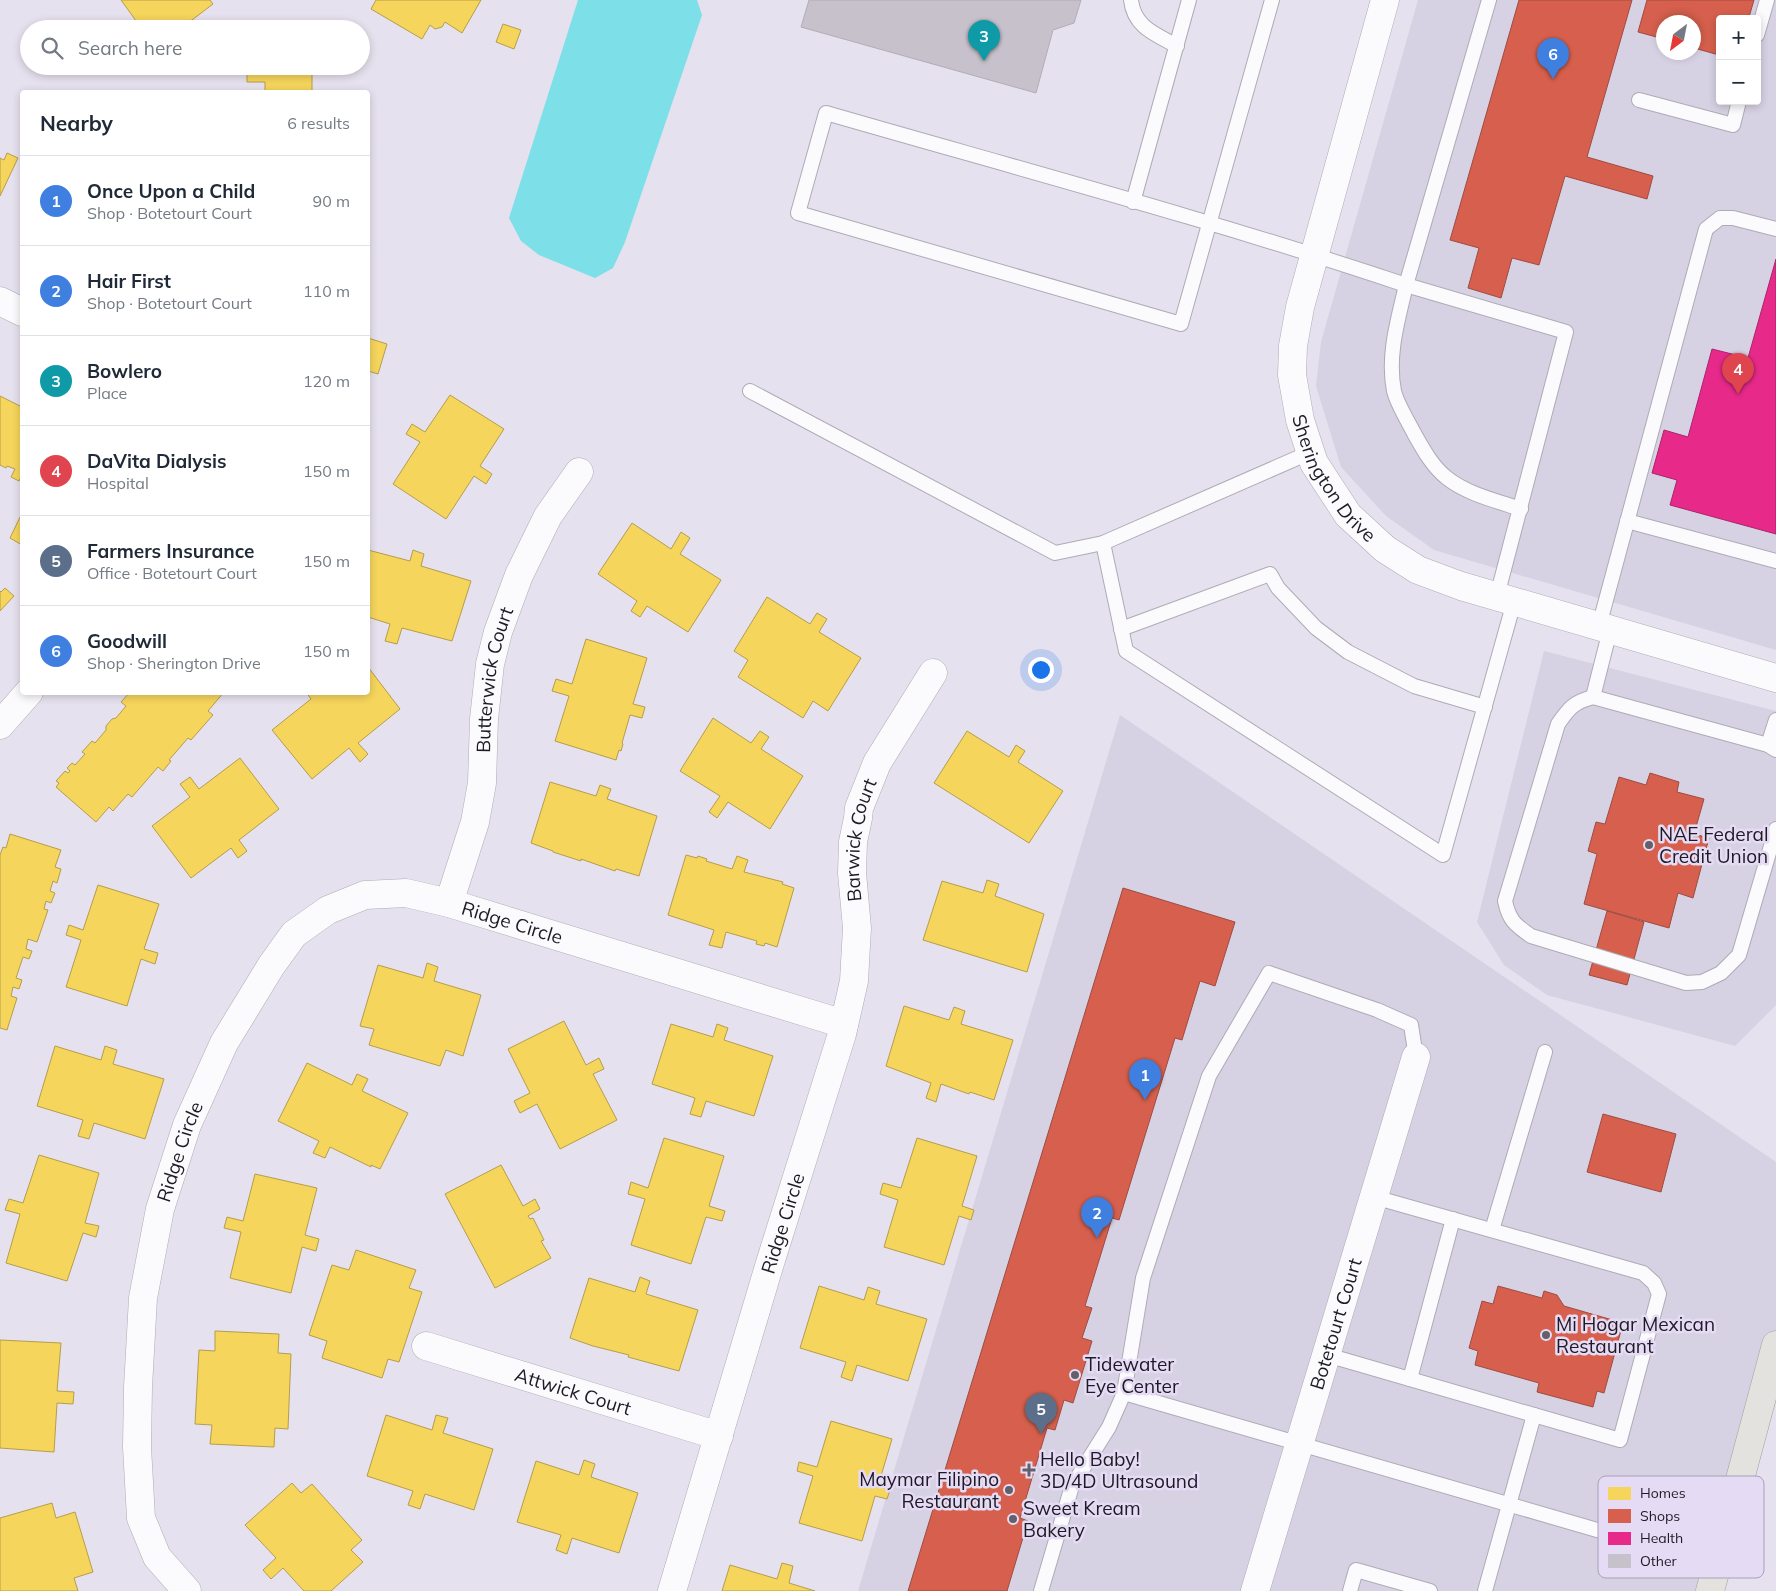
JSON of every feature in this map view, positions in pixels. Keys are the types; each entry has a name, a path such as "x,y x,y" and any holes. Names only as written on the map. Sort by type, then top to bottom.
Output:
{"main road":[{"path":"1741,1476 1776,1345"},
{"path":"1710,1591 1714,1578"}],"street":[{"name":"Sherington Drive","path":"1385,0 1300,307 1293,346 1292,375 1300,420 1314,463 1348,515 1385,549 1418,570 1461,586 1776,678"},
{"path":"0,301 20,311"},
{"name":"Butterwick Court","path":"449,903 475,822 482,783 484,719 490,664 498,632 519,575 544,525 580,472"},
{"name":"Barwick Court","path":"844,1024 854,981 857,928 852,873 853,842 859,808 877,763 933,673"},
{"path":"0,725 26,695"},
{"name":"Ridge Circle","path":"187,1591 157,1557 141,1518 138,1387 142,1298 160,1209 187,1125 224,1043 271,966 294,934 328,910 366,895 406,893 449,903 844,1024 672,1591"},
{"name":"Botetourt Court","path":"1256,1591 1416,1057"},
{"name":"Attwick Court","path":"426,1346 719,1436"}],"lane":[{"path":"1131,0 1136,18 1150,31 1176,46"},
{"path":"1133,202 1189,0"},
{"path":"1102,542 1126,651 1444,855 1485,708 1521,509 1566,332 1406,285 1314,255 1210,225 1133,202 826,113 798,213 1181,324 1210,225 1272,0"},
{"path":"1489,0 1406,285 1392,344 1391,367 1394,392 1412,430 1428,457 1447,478 1469,491 1521,509"},
{"path":"1761,20 1767,0"},
{"path":"1639,100 1733,125 1738,105"},
{"path":"1593,698 1604,628 1627,521 1706,229 1720,218 1733,218 1776,229"},
{"path":"750,391 1055,553 1102,542 1310,452"},
{"path":"1627,521 1776,561"},
{"path":"1122,630 1270,574 1278,588 1316,628 1348,652 1414,686 1485,708"},
{"path":"1776,720 1772,748 1593,698 1579,701 1567,711 1558,724 1505,901 1508,916 1517,927 1531,936 1686,983 1702,982 1721,973 1739,955 1776,830"},
{"path":"1041,1591 1072,1486 1109,1427 1124,1393 1143,1278 1209,1076 1269,973 1377,1010 1411,1025 1416,1057"},
{"path":"1492,1230 1545,1052"},
{"path":"1327,1354 1620,1440 1659,1294 1654,1283 1643,1273 1374,1197"},
{"path":"1410,1379 1453,1219"},
{"path":"1124,1393 1598,1531"},
{"path":"1485,1591 1534,1415"},
{"path":"1350,1591 1356,1570 1430,1591"}],"shaded area":[{"path":"1418,0 1776,0 1776,650 1434,550 1386,516 1341,467 1316,386 1321,342"},
{"path":"1544,651 1776,711 1776,1005 1735,1046 1547,995 1504,965 1477,922"},
{"path":"1120,715 1776,1162 1776,1345 1739,1476 1598,1476 1598,1578 1711,1578 1707,1591 858,1591"}],"water":[{"path":"578,0 697,0 702,15 625,242 613,268 595,278 539,255 521,241 509,218"}],"building: Homes":[{"path":"121,0 210,0 213,4 192,20 135,20"},
{"path":"376,0 481,0 462,33 445,22 442,27 435,29 430,25 422,39 371,9"},
{"path":"503,24 521,30 514,49 496,42"},
{"path":"247,75 312,75 312,90 265,90 265,82 247,82"},
{"path":"7,153 18,158 0,196 0,158 4,160"},
{"path":"370,339 387,344 378,374 370,372"},
{"path":"450,395 504,429 480,466 492,474 486,484 474,476 446,519 393,484 420,442 406,434 412,424 425,432"},
{"path":"0,396 20,406 19,481 11,477 15,469 0,465"},
{"path":"20,517 20,544 10,538"},
{"path":"632,523 671,549 681,532 690,538 680,554 721,580 688,632 647,606 640,617 631,611 637,601 598,574"},
{"path":"413,550 424,554 421,566 471,581 452,641 402,628 397,644 385,641 390,624 370,618 370,551 410,561"},
{"path":"5,588 14,596 0,611 0,591"},
{"path":"767,597 810,624 817,613 827,619 819,632 861,658 828,711 813,701 803,718 738,677 748,660 734,651"},
{"path":"586,639 647,658 633,704 645,707 642,718 630,715 621,751 619,750 616,760 555,741 569,696 552,691 556,679 572,684"},
{"path":"370,670 400,709 358,743 368,754 360,762 349,748 312,779 272,730 311,699 308,695 370,695"},
{"path":"127,695 221,695 208,711 213,715 191,740 188,738 169,760 171,761 163,771 158,767 132,797 128,794 113,811 109,807 96,822 56,787 59,783 56,781 65,771 68,773 70,771 67,768 72,763 75,765 85,754 82,752 92,741 95,743 106,730 106,726 126,706 121,702"},
{"path":"713,718 751,743 760,731 769,737 761,749 803,776 770,829 728,802 717,818 709,812 720,796 680,771"},
{"path":"967,731 1009,757 1016,745 1025,751 1018,762 1063,791 1029,843 934,783"},
{"path":"240,758 279,809 239,840 247,851 238,858 231,848 191,878 152,826 190,797 180,784 190,777 199,789"},
{"path":"550,782 596,796 600,785 611,789 607,799 657,816 639,876 616,869 615,871 581,859 581,861 531,843"},
{"path":"10,834 61,850 55,867 61,869 57,883 53,881 50,891 55,893 51,903 46,901 44,909 48,910 37,942 28,939 26,949 32,951 29,959 23,957 16,978 22,980 19,989 13,987 11,996 17,998 7,1030 0,1028 0,855 3,847 6,848"},
{"path":"686,855 697,858 698,856 707,859 706,861 732,869 737,856 748,860 744,872 783,882 782,884 794,888 777,947 765,943 764,946 756,944 757,941 726,932 722,948 709,945 714,930 668,915"},
{"path":"987,880 999,884 995,896 1044,914 1027,972 923,940 942,881 983,893"},
{"path":"98,885 159,904 144,949 158,953 155,964 141,959 127,1006 66,987 81,940 66,935 69,925 83,930"},
{"path":"427,963 438,967 434,981 481,995 463,1056 446,1050 440,1066 369,1045 374,1029 360,1026 378,965 423,978"},
{"path":"904,1006 949,1020 954,1007 965,1011 961,1024 1013,1040 994,1100 941,1084 936,1102 926,1098 931,1083 886,1066"},
{"path":"564,1021 586,1065 599,1058 604,1069 593,1074 617,1120 560,1149 537,1104 520,1113 514,1101 530,1093 508,1049"},
{"path":"671,1024 713,1037 717,1024 728,1028 724,1040 773,1056 754,1116 706,1101 701,1117 690,1114 695,1098 652,1084"},
{"path":"55,1046 101,1060 105,1046 117,1050 113,1064 164,1079 145,1139 94,1123 89,1139 78,1136 83,1120 37,1106"},
{"path":"307,1063 352,1085 357,1074 368,1079 362,1091 408,1113 380,1169 371,1165 371,1167 330,1147 325,1158 313,1153 319,1141 278,1121"},
{"path":"664,1138 724,1156 709,1206 725,1211 722,1221 706,1217 691,1264 631,1245 645,1199 628,1194 631,1182 648,1188"},
{"path":"917,1138 977,1156 962,1206 974,1210 971,1220 959,1216 944,1265 884,1247 898,1200 880,1194 883,1183 901,1188"},
{"path":"39,1155 99,1173 85,1223 99,1226 96,1237 83,1233 67,1281 6,1263 20,1214 5,1210 9,1199 23,1203"},
{"path":"501,1165 523,1206 535,1199 540,1209 528,1216 530,1219 533,1218 544,1240 541,1241 551,1258 495,1288 445,1194"},
{"path":"255,1174 317,1188 305,1235 319,1239 316,1251 302,1247 291,1293 230,1278 241,1232 224,1228 227,1217 243,1221"},
{"path":"356,1250 416,1270 409,1288 422,1292 399,1362 388,1359 382,1378 322,1358 327,1341 309,1335 332,1265 349,1270"},
{"path":"640,1277 650,1281 646,1294 698,1310 679,1371 570,1338 589,1278 635,1292"},
{"path":"819,1286 864,1300 868,1287 880,1291 876,1304 927,1319 908,1381 857,1365 852,1381 841,1377 846,1362 800,1348"},
{"path":"215,1331 279,1334 278,1353 291,1354 288,1429 275,1428 274,1447 210,1444 212,1425 195,1424 199,1350 215,1351"},
{"path":"0,1340 61,1343 57,1391 74,1392 73,1404 57,1403 54,1452 0,1448"},
{"path":"386,1415 432,1430 436,1415 448,1418 443,1433 493,1449 474,1510 425,1494 420,1509 408,1505 413,1491 367,1476"},
{"path":"831,1421 892,1439 878,1486 890,1490 887,1499 875,1496 862,1541 799,1523 813,1476 797,1471 799,1462 817,1467"},
{"path":"584,1460 595,1464 591,1477 638,1493 619,1553 572,1538 567,1554 556,1550 561,1535 517,1522 536,1461 579,1475"},
{"path":"292,1483 301,1493 312,1484 362,1540 351,1550 363,1562 331,1591 304,1591 283,1568 271,1579 263,1570 276,1558 245,1525"},
{"path":"52,1503 56,1518 75,1512 93,1572 74,1578 78,1591 0,1591 0,1518"},
{"path":"782,1563 793,1566 789,1583 815,1591 722,1591 730,1565 777,1579"}],"building: Shops":[{"path":"1519,0 1632,0 1587,157 1653,176 1647,199 1565,176 1539,265 1512,258 1501,298 1468,288 1479,248 1450,240"},
{"path":"1647,0 1754,0 1750,15 1716,15 1716,54 1701,50 1701,15 1656,15 1656,37 1638,32"},
{"name":"NAE Federal Credit Union","path":"1650,773 1679,782 1677,792 1704,799 1694,834 1709,838 1693,898 1678,893 1669,928 1584,904 1597,854 1588,851 1596,822 1605,824 1619,777 1646,785"},
{"path":"1123,888 1235,922 1215,986 1200,981 1182,1040 1175,1038 1119,1220 1112,1218 1085,1306 1092,1308 1082,1338 1092,1341 1073,1403 1064,1400 1055,1430 1047,1428 1020,1518 1028,1521 1007,1591 908,1591"},
{"path":"1607,911 1644,922 1627,985 1589,975"},
{"path":"1603,1114 1676,1134 1661,1192 1587,1172"},
{"name":"Mi Hogar Mexican Restaurant","path":"1498,1286 1542,1298 1544,1291 1557,1295 1564,1306 1623,1323 1604,1393 1597,1391 1593,1407 1537,1392 1539,1383 1475,1365 1478,1351 1469,1348 1482,1301 1493,1304"}],"building: Health":[{"path":"1776,259 1776,534 1670,505 1677,480 1652,473 1664,430 1688,437 1712,349 1748,358"}],"building: Other":[{"path":"809,0 1081,0 1074,23 1053,30 1036,93 801,27"}],"place":[{"name":"Bowlero","path":"984,61"},
{"name":"Goodwill","path":"1553,79"},
{"name":"DaVita Dialysis","path":"1738,394"},
{"name":"NAE Federal Credit Union","path":"1649,845"},
{"name":"Once Upon a Child","path":"1145,1100"},
{"name":"Hair First","path":"1097,1238"},
{"name":"Mi Hogar Mexican Restaurant","path":"1546,1335"},
{"name":"Tidewater Eye Center","path":"1075,1375"},
{"name":"Farmers Insurance","path":"1041,1434"},
{"name":"Hello Baby! 3D/4D Ultrasound","path":"1029,1470"},
{"name":"Maymar Filipino Restaurant","path":"1009,1490"},
{"name":"Sweet Kream Bakery","path":"1013,1519"}]}
